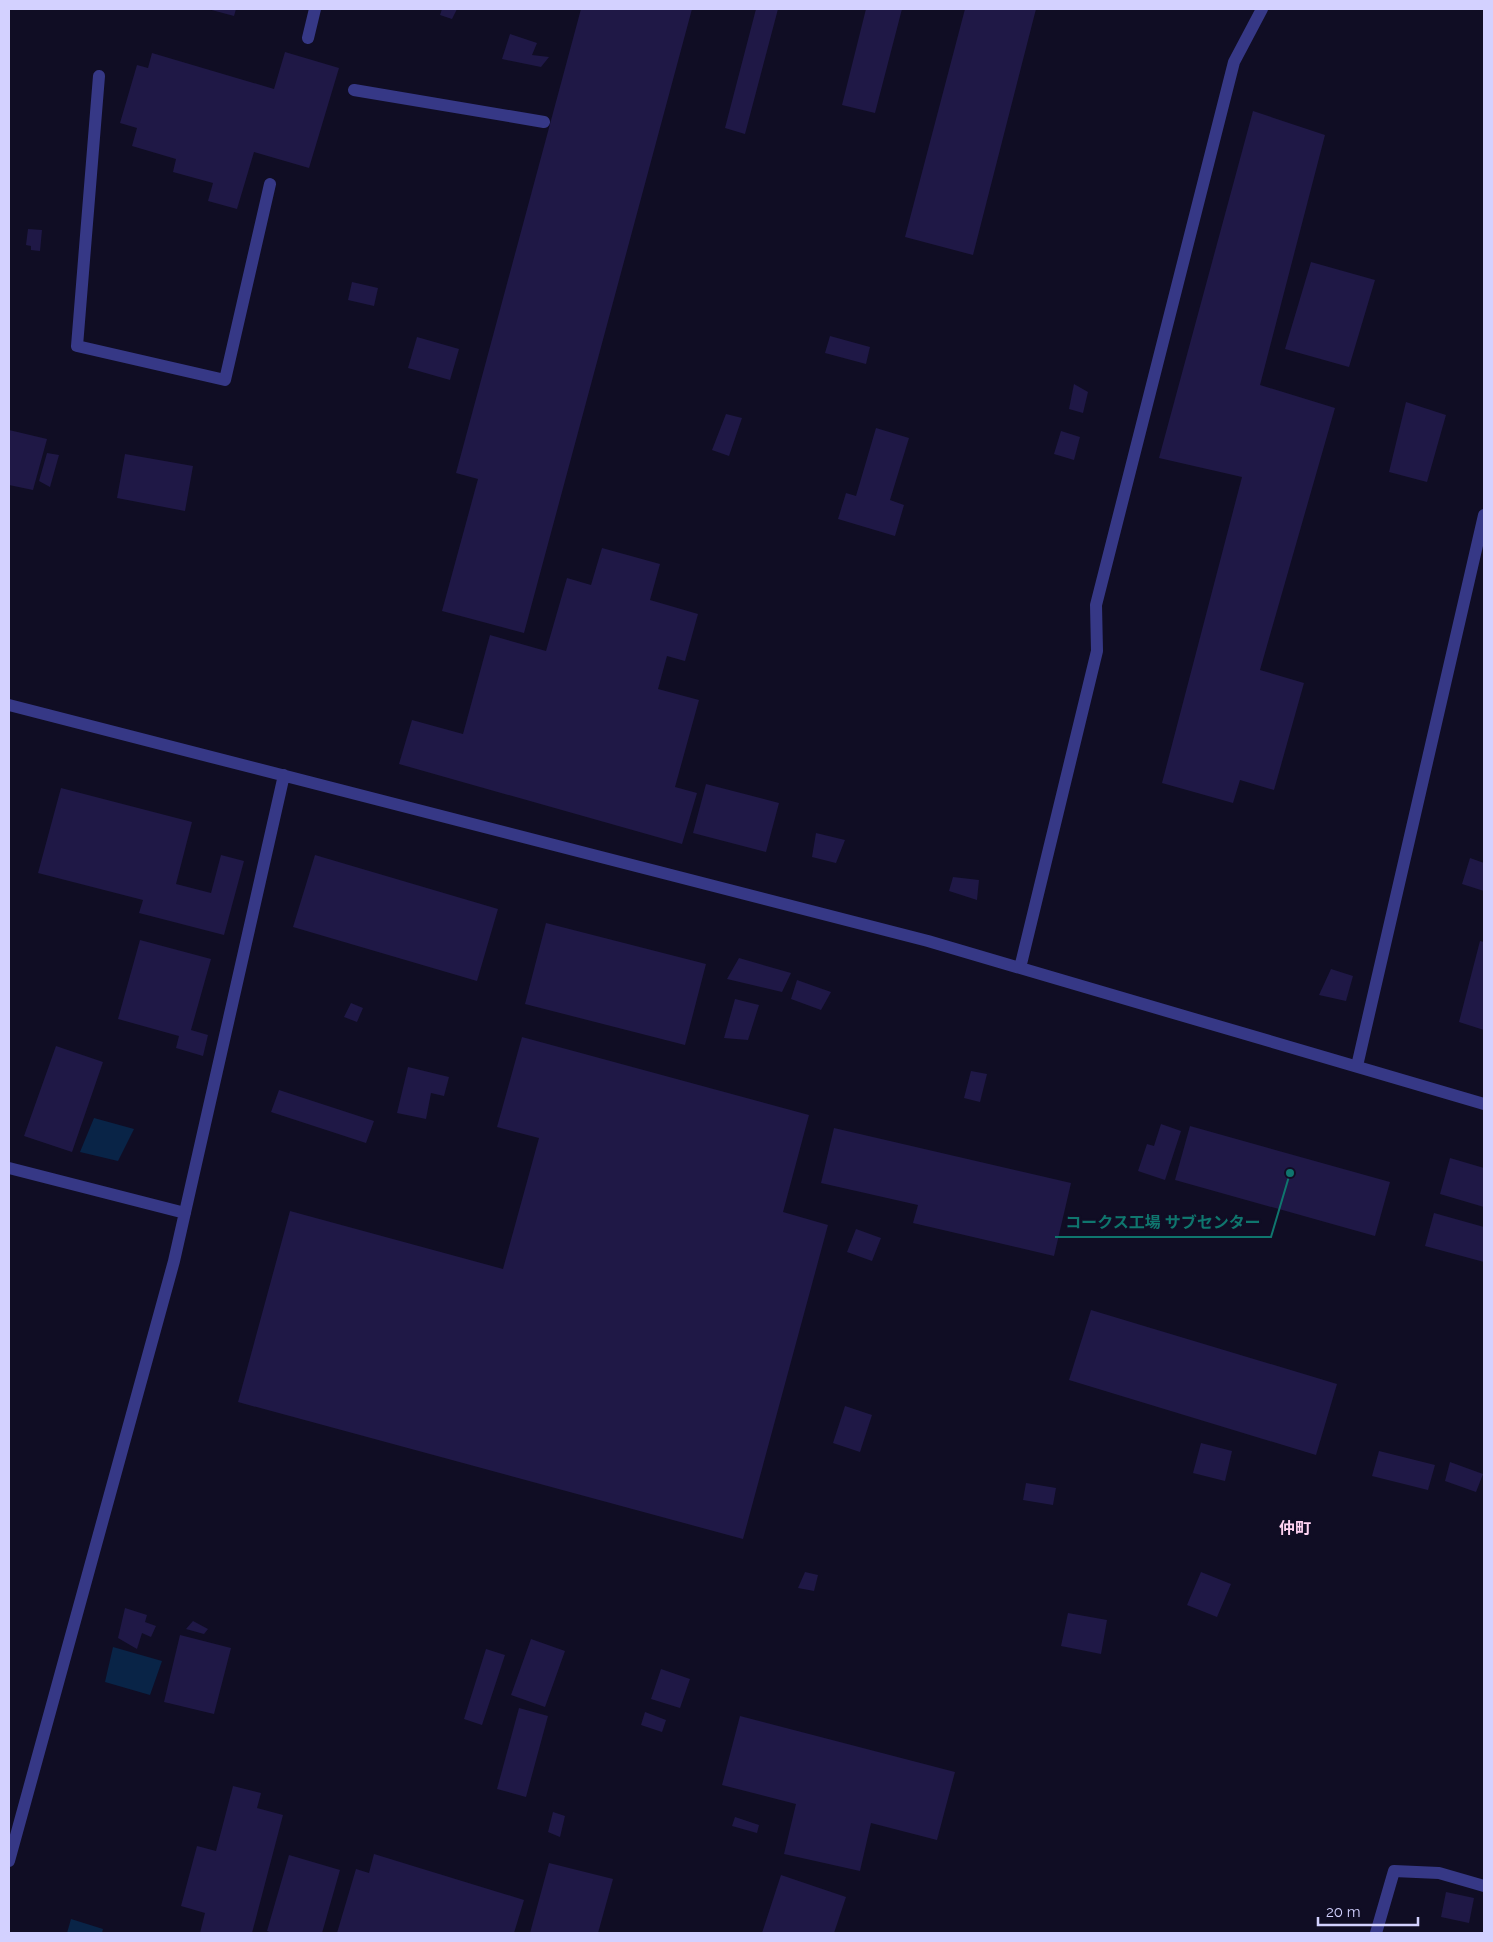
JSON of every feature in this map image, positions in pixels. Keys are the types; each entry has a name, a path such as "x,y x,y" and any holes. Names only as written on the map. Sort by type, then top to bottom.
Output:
{"lane":[{"path":"308,38 315,9"},
{"path":"1020,968 1097,651 1096,605 1234,62 1262,9"},
{"path":"99,76 77,346 225,380 270,184"},
{"path":"354,90 544,122"},
{"path":"1357,1066 1484,516"},
{"path":"9,705 928,941 1484,1104"},
{"path":"9,1861 174,1260 284,775"},
{"path":"9,1168 185,1213"},
{"path":"1376,1933 1394,1872 1439,1873 1484,1886"}],"water":[{"path":"94,1118 134,1129 118,1161 80,1152"},
{"path":"113,1647 162,1661 150,1695 105,1682"},
{"path":"71,1919 103,1929 102,1933 67,1933"}],"building":[{"path":"208,9 236,9 234,16"},
{"path":"442,9 457,9 452,19 440,15"},
{"path":"581,9 692,9 524,633 442,611 478,479 456,473"},
{"path":"756,9 778,9 745,134 725,128"},
{"path":"866,9 902,9 875,113 842,105"},
{"path":"965,9 1036,9 973,255 905,237"},
{"path":"510,34 537,43 532,55 549,57 541,67 502,59"},
{"path":"285,52 339,68 309,168 254,152 237,209 208,201 213,183 173,172 176,159 132,146 137,128 120,123 137,65 148,68 152,53 274,89"},
{"path":"1253,111 1325,135 1260,385 1335,408 1260,670 1304,683 1274,790 1240,780 1233,803 1162,783 1242,477 1159,458"},
{"path":"28,229 42,230 40,251 31,250 31,246 26,245"},
{"path":"1311,262 1375,280 1349,367 1285,349"},
{"path":"352,282 378,288 374,306 348,300"},
{"path":"830,336 870,347 866,364 825,353"},
{"path":"417,337 459,349 450,380 408,368"},
{"path":"1074,384 1088,392 1083,413 1069,409"},
{"path":"1406,402 1446,415 1427,482 1389,472"},
{"path":"726,414 742,418 729,456 712,450"},
{"path":"876,428 909,438 890,500 904,505 895,536 838,519 846,493 856,496"},
{"path":"9,430 47,439 33,490 9,485"},
{"path":"1061,431 1080,437 1074,460 1054,454"},
{"path":"47,453 59,455 50,487 39,481"},
{"path":"125,454 193,466 185,511 117,498"},
{"path":"602,548 660,564 650,600 698,614 685,661 667,656 658,689 699,700 675,787 697,793 682,844 399,764 412,720 463,734 490,635 546,651 567,578 591,585"},
{"path":"706,784 779,803 766,852 693,833"},
{"path":"61,788 192,822 176,884 211,893 221,855 244,861 224,935 139,913 143,900 38,873"},
{"path":"816,833 845,840 836,863 812,857"},
{"path":"315,855 498,909 477,981 293,927"},
{"path":"1470,858 1484,863 1484,891 1462,884"},
{"path":"953,877 979,880 977,900 949,891"},
{"path":"546,923 706,964 685,1045 525,1004"},
{"path":"140,940 211,959 191,1030 208,1035 203,1056 176,1048 179,1036 118,1019"},
{"path":"1480,941 1484,942 1484,1030 1459,1022"},
{"path":"739,958 791,973 782,992 727,979"},
{"path":"1331,969 1353,976 1346,1001 1319,995"},
{"path":"797,980 831,992 821,1010 791,999"},
{"path":"735,999 759,1005 748,1040 724,1038"},
{"path":"351,1003 363,1008 357,1022 344,1017"},
{"path":"522,1037 809,1115 783,1212 828,1225 743,1539 238,1402 290,1211 503,1269 539,1138 497,1127"},
{"path":"56,1046 103,1062 72,1152 24,1136"},
{"path":"408,1067 449,1077 444,1096 431,1093 426,1119 397,1113"},
{"path":"971,1071 987,1074 980,1102 964,1098"},
{"path":"279,1090 374,1121 366,1143 271,1112"},
{"path":"1161,1124 1181,1131 1165,1180 1138,1171 1147,1144 1154,1146"},
{"path":"1190,1126 1390,1182 1375,1236 1175,1180"},
{"path":"834,1128 1071,1183 1054,1256 913,1223 918,1205 821,1183"},
{"path":"1450,1158 1484,1168 1484,1207 1440,1194"},
{"path":"1434,1213 1484,1227 1484,1262 1425,1246"},
{"path":"856,1229 881,1238 872,1261 847,1252"},
{"path":"1091,1310 1337,1384 1316,1455 1069,1380"},
{"path":"845,1406 872,1415 860,1452 833,1443"},
{"path":"1201,1443 1232,1451 1225,1481 1193,1473"},
{"path":"1379,1451 1435,1465 1428,1490 1372,1476"},
{"path":"1450,1462 1483,1474 1476,1492 1445,1481"},
{"path":"1026,1483 1056,1488 1053,1505 1023,1500"},
{"path":"805,1572 818,1575 814,1591 798,1588"},
{"path":"1201,1572 1231,1584 1217,1617 1187,1605"},
{"path":"125,1608 147,1615 145,1622 156,1626 151,1637 142,1633 137,1649 118,1638"},
{"path":"1068,1613 1107,1620 1101,1654 1061,1646"},
{"path":"193,1621 208,1629 204,1634 186,1629"},
{"path":"180,1635 231,1648 214,1714 164,1702"},
{"path":"531,1639 565,1651 545,1707 511,1695"},
{"path":"486,1649 505,1655 482,1725 464,1719"},
{"path":"661,1669 690,1679 680,1708 651,1699"},
{"path":"519,1708 548,1716 526,1797 497,1789"},
{"path":"645,1712 666,1720 662,1732 641,1725"},
{"path":"740,1716 955,1772 937,1840 871,1823 860,1871 784,1854 796,1804 722,1785"},
{"path":"233,1786 261,1793 257,1808 283,1815 252,1933 200,1933 205,1913 181,1906 197,1846 216,1851"},
{"path":"553,1812 565,1816 560,1837 548,1832"},
{"path":"735,1817 759,1825 757,1833 732,1826"},
{"path":"374,1854 524,1900 514,1933 337,1933 356,1869 369,1873"},
{"path":"289,1855 340,1870 322,1933 273,1933 267,1931"},
{"path":"549,1863 613,1879 598,1933 530,1933"},
{"path":"781,1875 846,1897 834,1933 762,1933"},
{"path":"1446,1892 1474,1898 1469,1923 1441,1917"}],"place":[{"name":"コークス工場 サブセンター","path":"1290,1173"}],"district":[{"name":"仲町","path":"1295,1528"}]}
